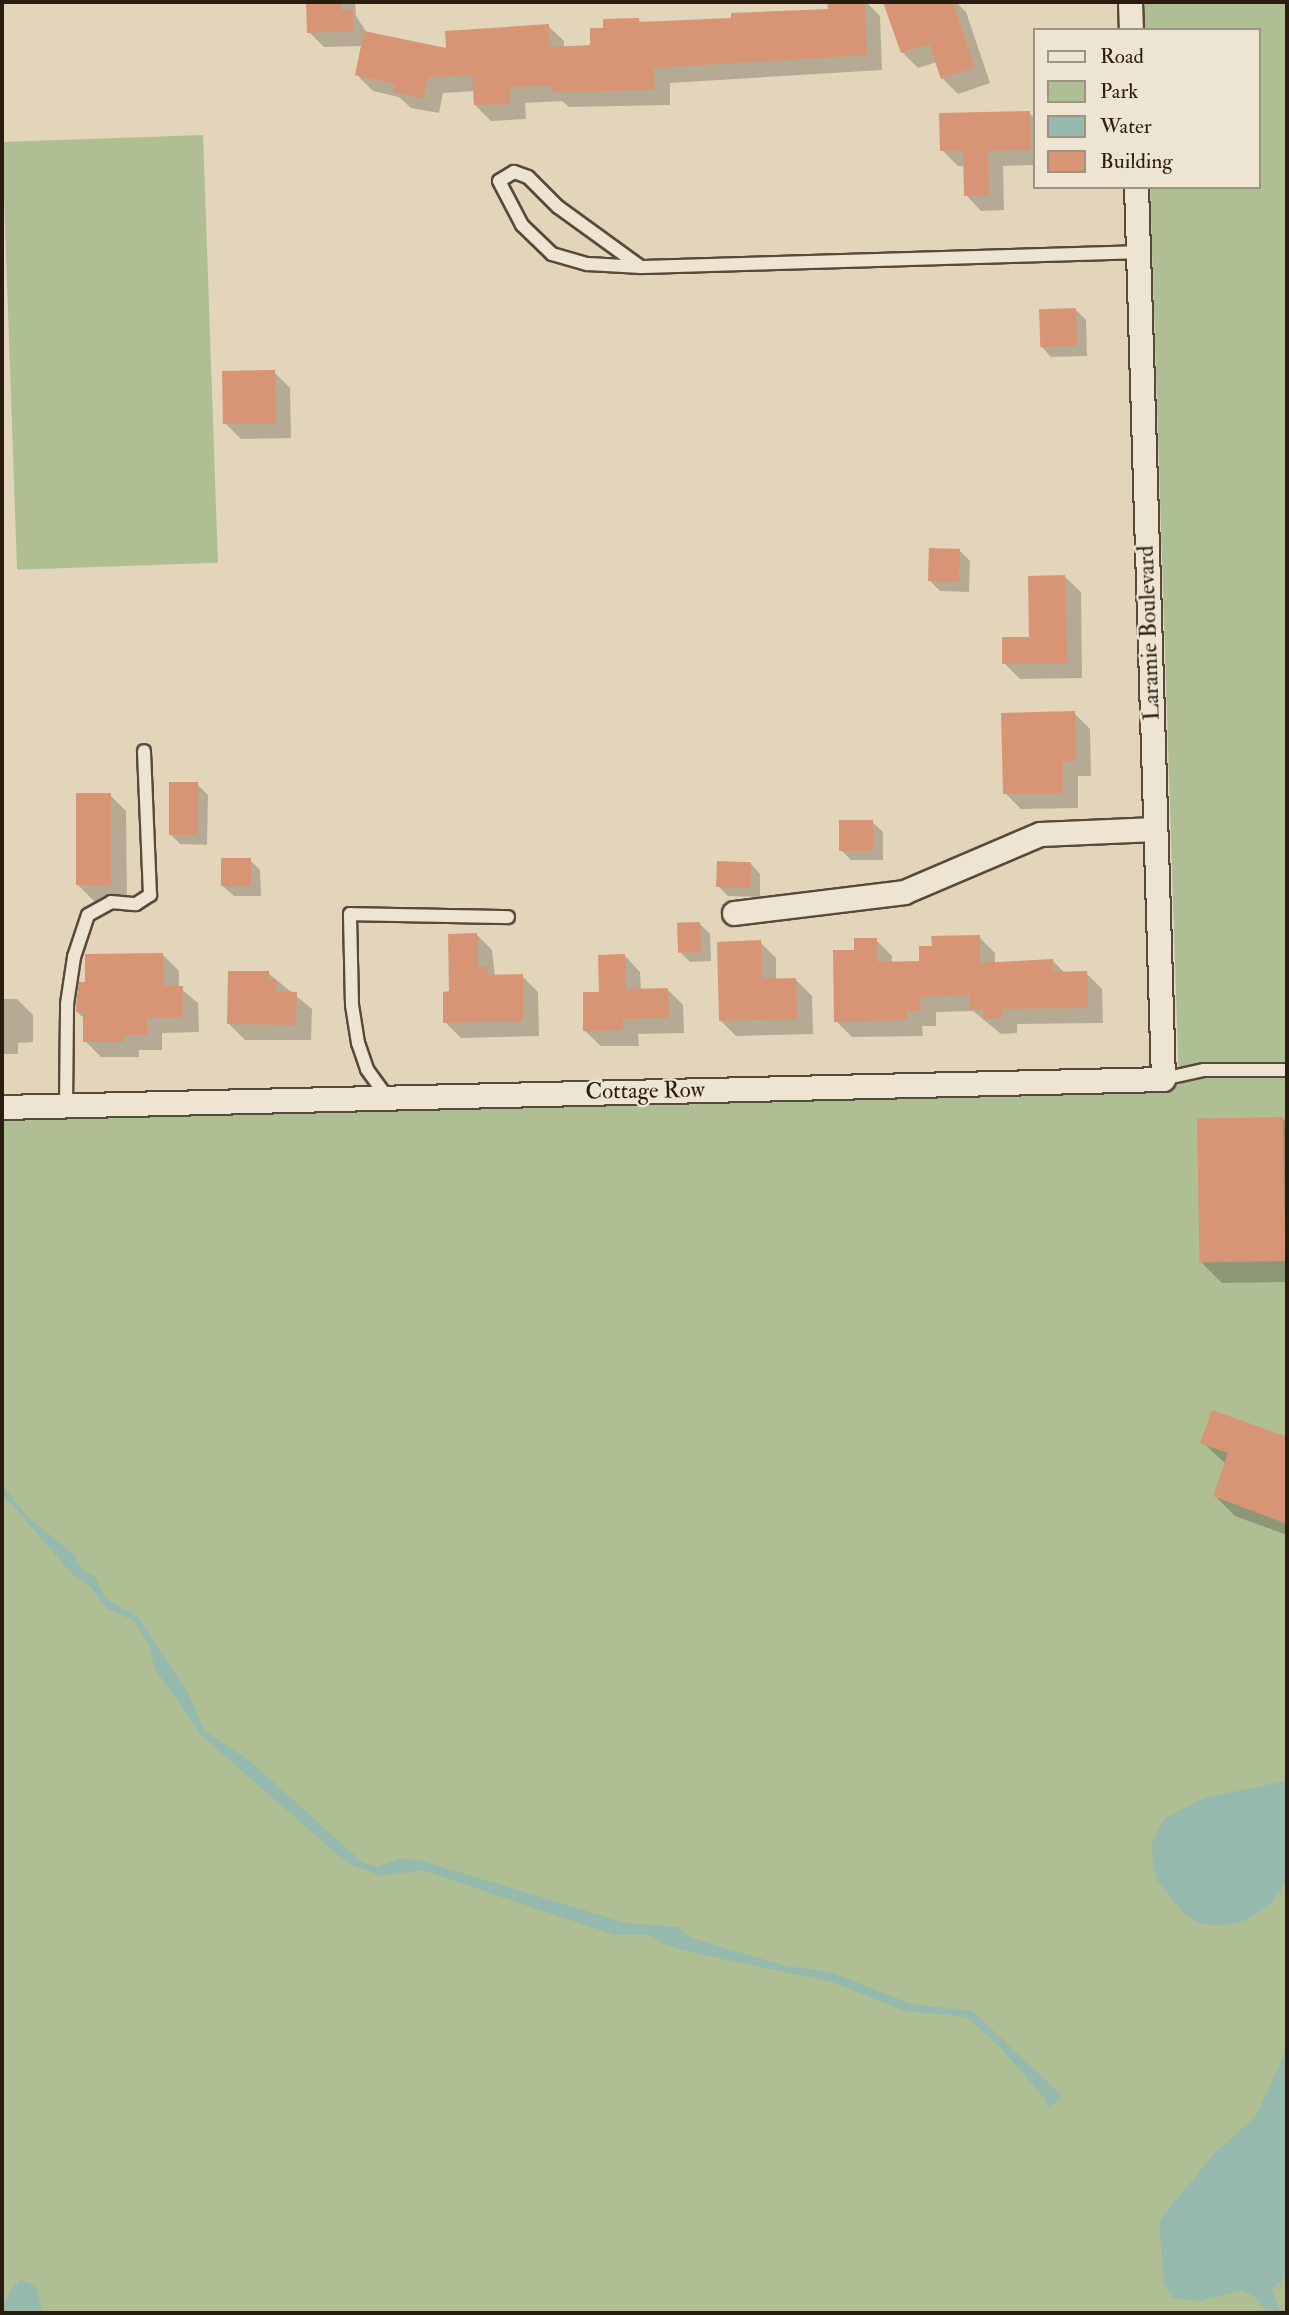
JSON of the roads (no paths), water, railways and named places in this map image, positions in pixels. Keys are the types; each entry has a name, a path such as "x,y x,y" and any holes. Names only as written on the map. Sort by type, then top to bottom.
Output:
{"street":[{"path":"1130,2 1131,28"},
{"name":"Laramie Boulevard","path":"1136,189 1163,1079"},
{"path":"734,913 904,892 1024,837 1155,829"},
{"name":"Cottage Row","path":"2,1107 1163,1079"}],"lane":[{"path":"641,267 558,207 528,177 514,172 499,181 522,225 552,254 588,264 641,267 1138,252"},
{"path":"66,1106 67,1004 74,957 88,915 111,902 136,904 150,895 144,751"},
{"path":"387,1097 367,1069 358,1043 352,1004 350,914 508,916"},
{"name":"Cottage Row","path":"1163,1079 1205,1070 1287,1070"}],"water":[{"path":"2,1485 27,1516 74,1555 84,1572 95,1576 106,1599 138,1617 185,1687 205,1731 251,1762 361,1861 377,1867 402,1858 423,1861 625,1923 678,1927 691,1938 786,1966 831,1972 911,2004 973,2011 1062,2096 1048,2109 1046,2100 999,2046 967,2017 905,2011 832,1982 699,1954 661,1943 650,1935 615,1935 422,1870 382,1876 347,1863 202,1736 155,1669 149,1645 133,1620 107,1609 90,1586 72,1574 2,1493"},
{"path":"1287,1781 1287,1879 1271,1904 1246,1920 1222,1926 1199,1923 1185,1915 1158,1882 1153,1866 1152,1842 1164,1819 1204,1798"},
{"path":"1287,2049 1287,2276 1272,2288 1278,2307 1287,2313 1267,2313 1256,2298 1242,2290 1200,2301 1172,2298 1164,2283 1159,2221 1213,2155 1256,2116"},
{"path":"20,2280 36,2286 42,2313 2,2313 10,2291"}]}
